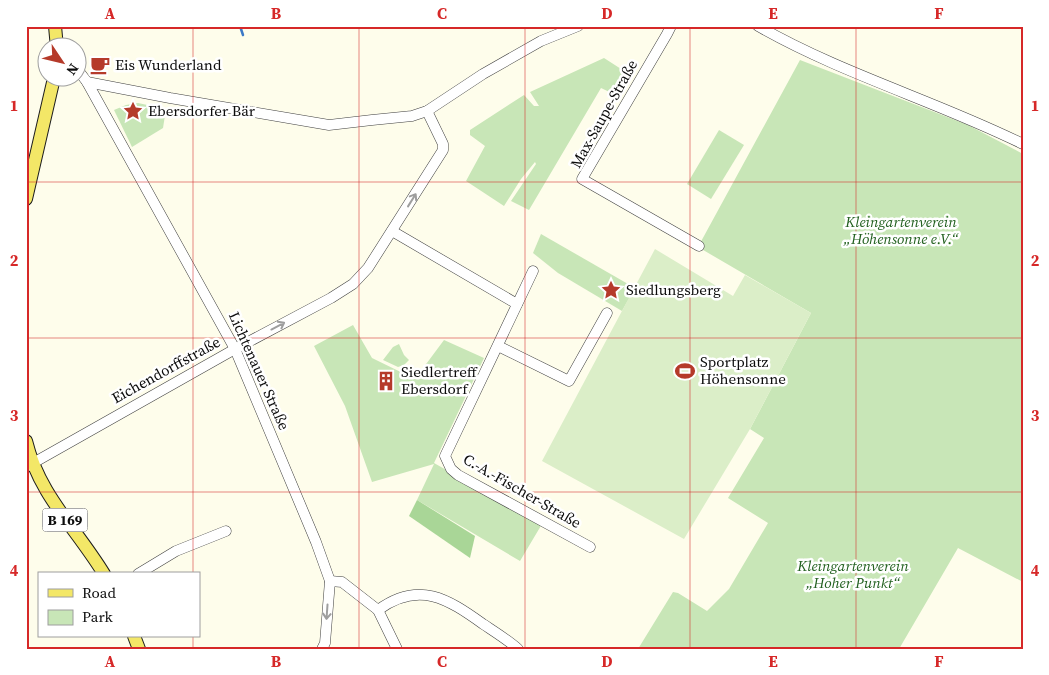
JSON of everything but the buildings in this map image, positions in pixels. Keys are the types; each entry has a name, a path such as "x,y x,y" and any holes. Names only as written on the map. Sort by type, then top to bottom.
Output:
{"main road":[{"path":"26,199 52,88"},
{"name":"B 169","path":"26,441 29,465 103,572"}],"street":[{"path":"88,82 329,125 412,116 427,111 483,74 532,45 578,26"},
{"name":"Max-Saupe-Straße","path":"671,26 582,179 700,246"},
{"path":"758,26 800,49 962,116 1023,144"},
{"name":"Lichtenauer Straße","path":"88,84 235,349 316,542 330,581"},
{"name":"Eichendorffstraße","path":"29,465 353,284 368,268 443,150 443,144 427,111"},
{"path":"392,231 517,304"},
{"name":"C.-A.-Fischer-Straße","path":"532,271 445,456 451,469 458,475 590,547"},
{"path":"498,346 569,380 607,313"},
{"path":"141,572 176,551 226,531"},
{"path":"324,646 330,581 342,582 378,610 397,649"},
{"path":"378,610 390,602 414,596 428,595 444,599 458,606 518,649"}],"green space":[{"path":"604,58 632,76 620,97 601,88 529,210 511,201 536,164 535,162 521,179 504,206 466,181 485,146 470,135 470,130 524,95 534,106 539,106 530,92"},
{"name":"Kleingartenverein „Höhensonne e.V.“","path":"800,60 968,125 1023,154 1023,582 958,548 899,649 638,649 673,592 678,593 707,611 729,589 768,523 728,498 764,438 750,429 811,313 698,247"},
{"path":"138,103 166,109 163,128 132,147 114,110"},
{"path":"719,130 744,145 711,199 687,184"},
{"path":"541,234 635,288 622,311 558,273 533,253"},
{"name":"Sportplatz Höhensonne","path":"655,249 733,296 745,275 811,313 750,429 684,539 542,461"},
{"path":"353,325 372,358 415,379 444,340 484,358 434,463 542,524 520,561 417,500 434,464 372,482 345,406 314,346"},
{"path":"399,344 404,355 409,360 404,365 398,367 383,360 393,347"},
{"path":"417,500 475,536 470,558 409,516"}],"waterway":[{"path":"240,26 243,35"}],"place":[{"name":"Eis Wunderland","path":"100,65"},
{"name":"Ebersdorfer Bär","path":"133,111"},
{"name":"Siedlungsberg","path":"611,290"},
{"name":"Sportplatz Höhensonne","path":"685,371"},
{"name":"Siedlertreff Ebersdorf","path":"386,381"}],"park label":[{"name":"Kleingartenverein „Hoher Punkt“","path":"853,574"}]}
